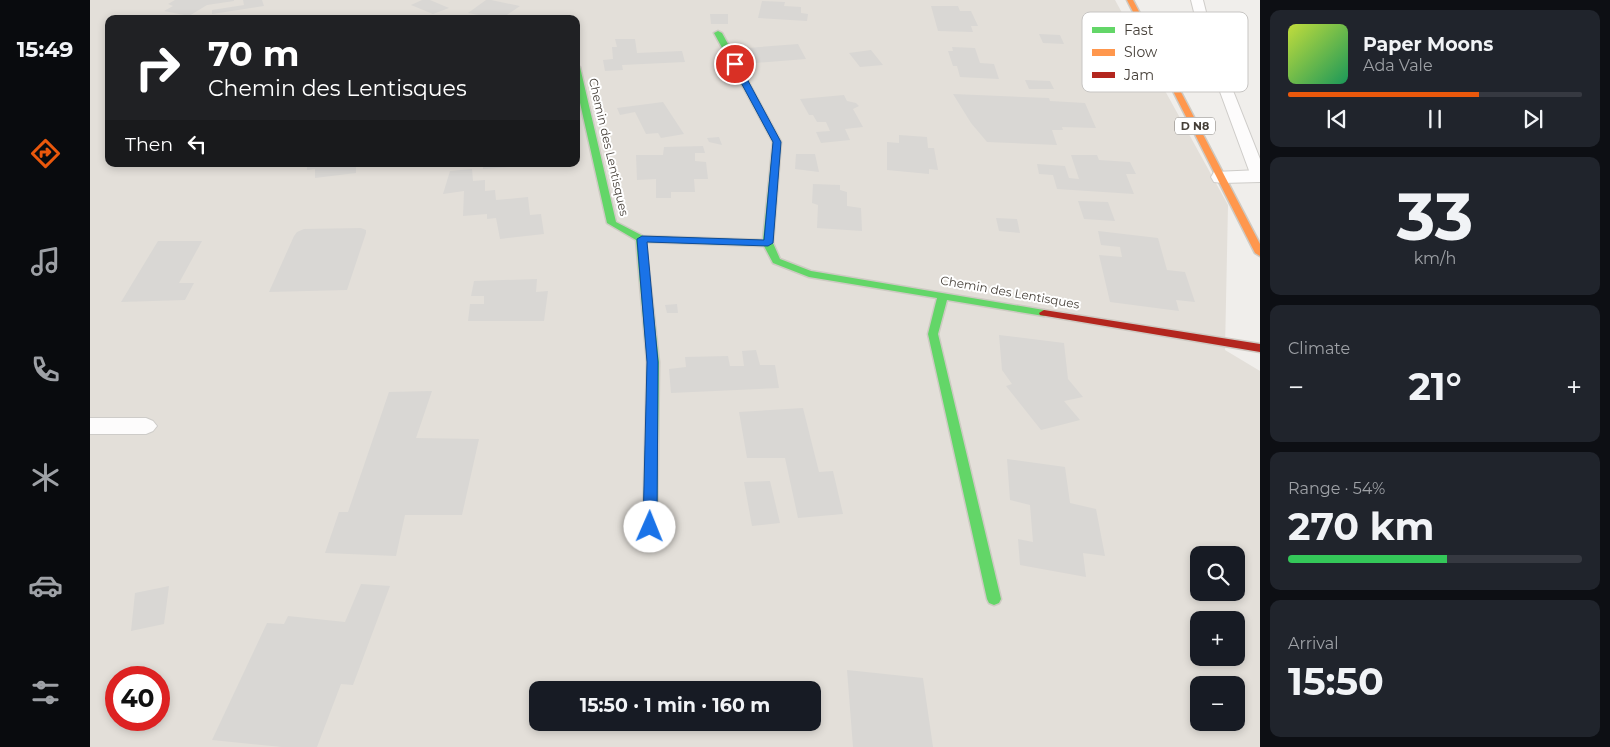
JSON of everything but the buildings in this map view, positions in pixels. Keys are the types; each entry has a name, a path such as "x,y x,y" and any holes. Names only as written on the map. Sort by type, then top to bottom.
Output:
{"street":[{"name":"D N8","path":"1130,0 1136,12"},
{"path":"718,33 777,142 768,243"},
{"name":"Chemin des Lentisques","path":"580,84 612,223 642,239 768,243 776,261 809,274 943,294 1260,348"},
{"name":"D N8","path":"1178,92 1260,253"},
{"path":"1222,177 1259,176"},
{"path":"642,239 653,362 650,527"},
{"path":"943,294 933,334 994,599"}],"lane":[{"path":"1227,92 1259,176"},
{"path":"90,426 146,426"}],"shaded area":[{"path":"90,0 1115,0 1122,12 1082,12 1082,92 1166,92 1228,205 1225,350 1260,371 1260,747 90,747"}],"traffic: fast":[{"path":"718,33 777,142 768,243 776,261 809,274 1044,313"},
{"path":"580,84 612,223 641,239 768,243"},
{"path":"641,239 653,362 650,527"},
{"path":"943,295 933,334 994,599"}],"traffic: slow":[{"path":"1130,0 1136,12"},
{"path":"1177,92 1260,253"}],"traffic: jam":[{"path":"1044,313 1260,348"}],"route":[{"path":"650,527 653,362 642,239 768,243 777,142 735,64"}]}
